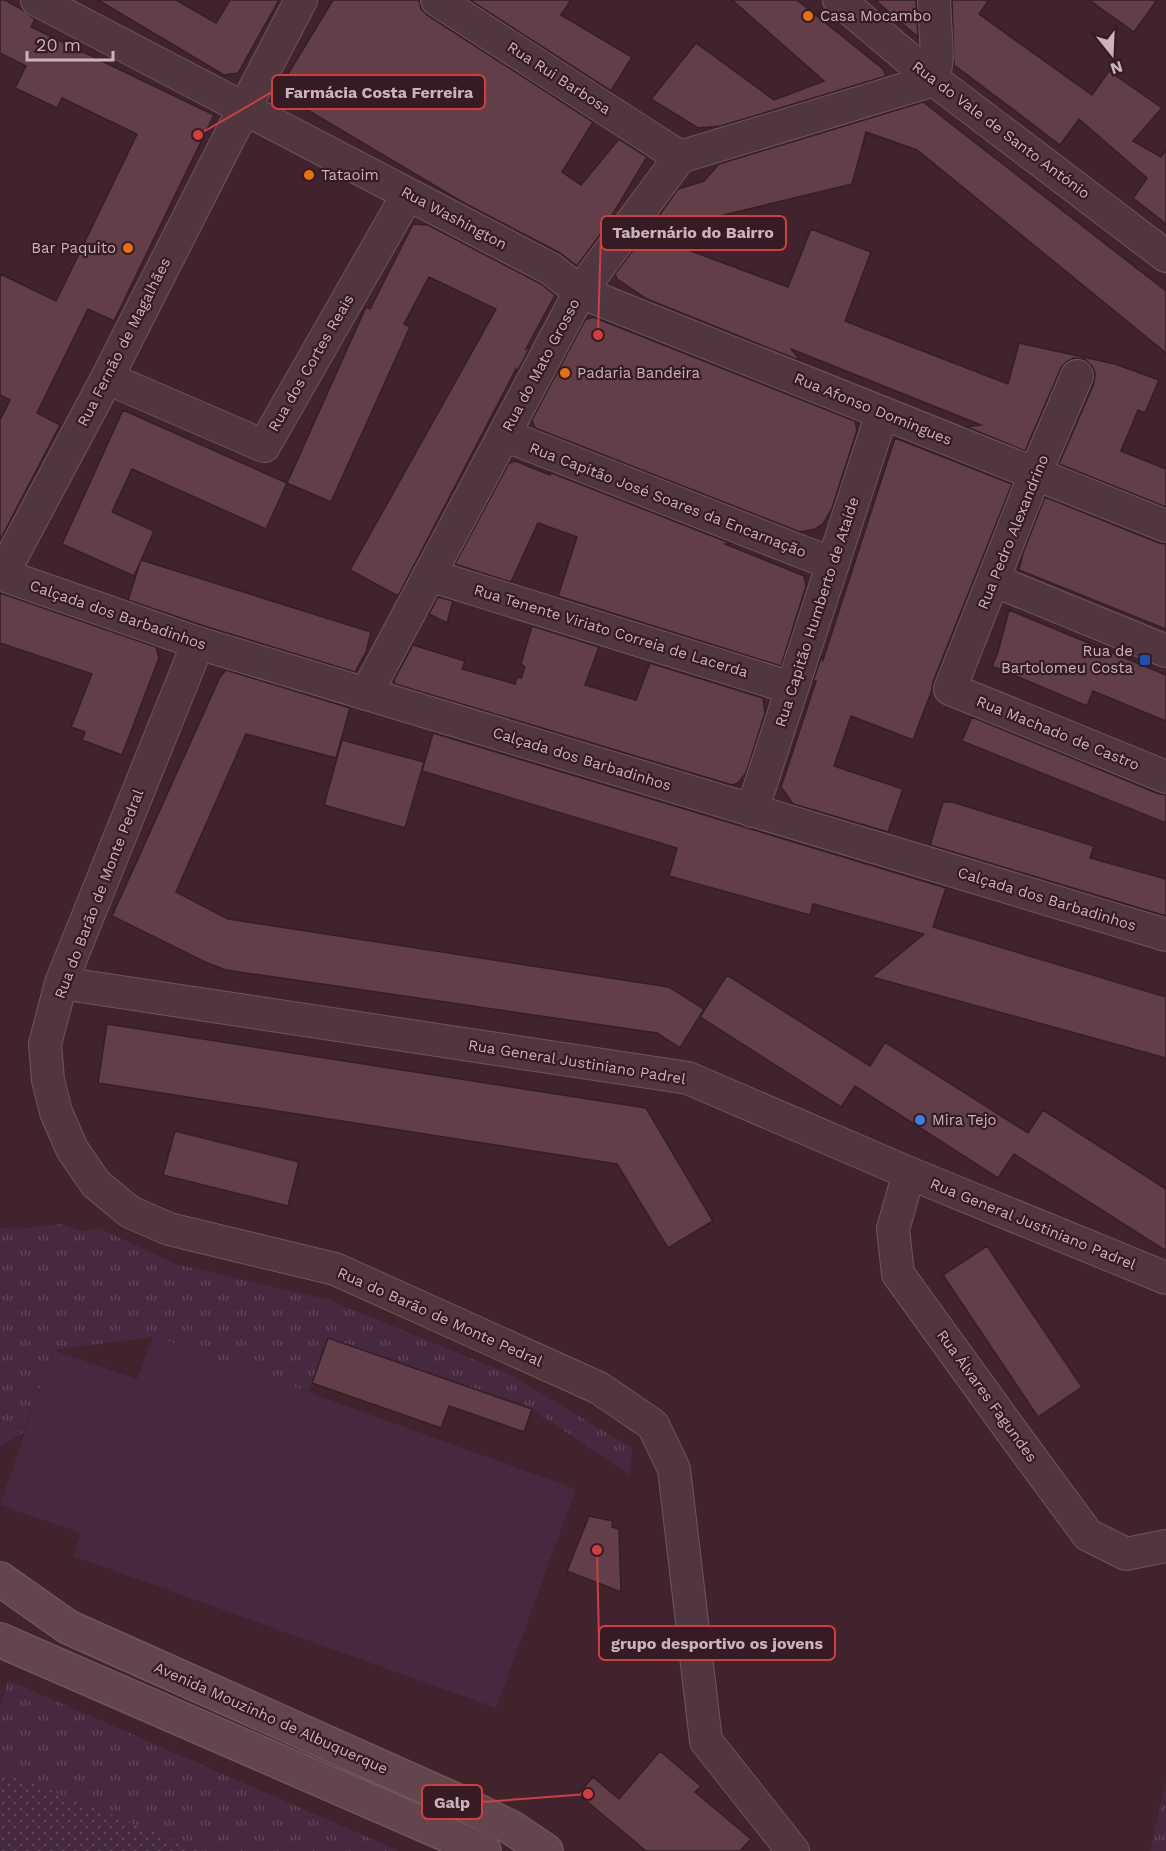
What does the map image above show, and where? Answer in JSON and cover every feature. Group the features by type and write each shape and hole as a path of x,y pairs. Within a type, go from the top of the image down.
{"main road":[{"name":"Avenida Mouzinho de Albuquerque","path":"0,1579 68,1627 464,1804 512,1828 546,1851"},
{"path":"0,1640 484,1851"}],"street":[{"name":"Rua Washington","path":"37,0 75,9 244,109 551,269 580,292"},
{"name":"Rua Fernão de Magalhães","path":"1,574 107,378 301,0"},
{"name":"Rua Rui Barbosa","path":"438,0 680,157"},
{"name":"Rua do Vale de Santo António","path":"838,0 933,80 1166,256"},
{"path":"680,157 933,80 937,57 934,0"},
{"name":"Rua do Mato Grosso","path":"366,694 580,292 680,157"},
{"name":"Rua dos Cortes Reais","path":"107,378 264,446 408,194"},
{"name":"Rua Afonso Domingues","path":"580,292 1166,526"},
{"name":"Rua Pedro Alexandrino","path":"950,688 1035,474 1077,376"},
{"name":"Rua Capitão Humberto de Ataíde","path":"752,810 882,413"},
{"name":"Rua Capitão José Soares da Encarnação","path":"504,435 833,564"},
{"name":"Calçada dos Barbadinhos","path":"1,574 198,644 1166,935"},
{"name":"Rua Tenente Viriato Correia de Lacerda","path":"429,575 792,688"},
{"path":"993,580 1166,651"},
{"name":"Rua do Barão de Monte Pedral","path":"198,644 61,983 45,1044 48,1080 56,1112 72,1149 96,1184 130,1212 169,1229 335,1269 599,1388 653,1425 674,1469 706,1741 792,1851"},
{"name":"Rua Machado de Castro","path":"950,688 1166,777"},
{"name":"Rua General Justiniano Padrel","path":"61,983 688,1078 909,1173 1166,1278"},
{"name":"Rua Álvares Fagundes","path":"909,1173 892,1229 898,1274 1088,1535 1126,1554 1166,1546"}],"green space":[{"path":"60,1224 80,1231 99,1228 176,1264 329,1300 507,1373 632,1448 630,1475 532,1409 328,1339 308,1392 153,1337 53,1350 24,1432 0,1447 0,1228 17,1229"},
{"path":"153,1336 576,1489 496,1708 73,1556 81,1533 0,1505 53,1350 137,1379"},
{"path":"8,1680 399,1851 0,1851 0,1708"},
{"path":"0,1770 200,1851 0,1851"},
{"path":"1166,1781 1166,1851 1150,1851"}],"building":[{"path":"0,0 5,0 35,19 31,27 214,115 114,321 88,309 37,413 60,425 0,540 0,420 10,400 0,395 0,274 56,301 137,134 62,98 57,108 15,88 26,66 0,53"},
{"path":"98,0 176,0 216,23 230,0 279,0 238,73 224,75"},
{"path":"333,0 419,0 421,9 427,15 593,122 562,172 581,185 619,139 647,157 602,232 577,266 560,253 464,203 277,92"},
{"path":"470,0 571,0 561,15 632,57 611,91"},
{"path":"732,0 797,0 883,69 886,76 721,126 698,128 651,99 696,43 774,100 824,81"},
{"path":"875,0 916,0 918,37"},
{"path":"952,0 989,0 979,14 1092,95 1109,71 1162,108 1133,141 1161,157 1166,150 1166,224 1133,198 1147,178 1079,119 1060,145 954,65"},
{"path":"1089,0 1157,0 1134,32"},
{"path":"923,102 1166,291 1166,353 917,150 866,132 852,184 646,234 678,189 704,181 719,164"},
{"path":"413,224 428,225 541,284 555,295 526,349 530,347 517,372 516,369 398,596 350,570 496,309 429,277 404,324 410,327 331,502 287,483 366,307 370,309"},
{"path":"811,229 871,252 845,321 1008,384 1019,343 1115,364 1159,380 1145,413 1138,410 1121,451 1166,469 1166,507 1059,464 1094,383 1095,373 1092,366 1084,359 1074,358 1061,368 1025,451 967,427 981,425 791,349 801,361 647,299 617,279 615,274 645,234 788,287"},
{"path":"593,317 855,421 857,430 832,508 823,524 815,529 800,532 535,428 532,420 585,320"},
{"path":"123,410 287,483 266,529 132,469 112,512 154,531 134,576 62,544"},
{"path":"895,438 1012,484 933,682 913,740 851,716 834,766 903,789 888,832 793,804 781,787 816,681 813,681 822,656 823,660"},
{"path":"515,461 550,475 549,472 730,543 725,544 804,576 806,586 781,666 558,596 577,537 538,523 511,582 455,564 509,463"},
{"path":"1045,497 1166,544 1166,629 1019,570 1023,553"},
{"path":"141,560 371,632 366,652 355,672 204,626 128,600"},
{"path":"0,593 156,647 159,658 122,755 82,740 85,732 71,727 92,674 0,643"},
{"path":"438,597 453,601 447,623 429,614"},
{"path":"1009,610 1166,675 1166,721 1093,691 1087,706 992,666"},
{"path":"532,626 599,647 585,685 636,700 650,663 763,698 765,713 746,773 738,783 732,785 395,684 394,680 413,645 465,661 462,669 515,684 517,677 521,678 525,667 521,664"},
{"path":"226,670 350,708 336,758 246,734 176,892 228,919 669,987 704,1009 680,1048 657,1033 226,970 112,916 220,677"},
{"path":"972,717 1166,795 1166,823 962,741"},
{"path":"433,733 946,888 933,927 1166,997 1166,1058 872,977 924,934 813,904 810,915 669,876 677,848 422,771"},
{"path":"342,740 424,762 405,828 324,805"},
{"path":"943,802 952,802 1094,846 1090,858 1166,879 1166,916 930,845"},
{"path":"727,975 870,1066 885,1042 1028,1133 1043,1110 1166,1189 1166,1251 1014,1154 998,1178 855,1086 841,1107 700,1017"},
{"path":"107,1024 646,1108 713,1221 668,1248 617,1164 98,1083"},
{"path":"175,1131 299,1162 288,1206 163,1175"},
{"path":"987,1246 1082,1387 1038,1417 943,1275"},
{"path":"328,1338 532,1409 524,1432 449,1406 441,1428 312,1383"},
{"path":"589,1516 613,1521 612,1527 619,1529 621,1592 567,1571"},
{"path":"660,1751 701,1786 695,1792 751,1839 740,1851 646,1851 578,1794 593,1777 619,1799"}],"place":[{"name":"Casa Mocambo","path":"808,16"},
{"name":"Farmácia Costa Ferreira","path":"198,135"},
{"name":"Tataoim","path":"309,175"},
{"name":"Bar Paquito","path":"128,248"},
{"name":"Tabernário do Bairro","path":"598,335"},
{"name":"Padaria Bandeira","path":"565,373"},
{"name":"Rua de Bartolomeu Costa","path":"1145,660"},
{"name":"Mira Tejo","path":"920,1120"},
{"name":"grupo desportivo os jovens","path":"597,1550"},
{"name":"Galp","path":"588,1794"}]}
